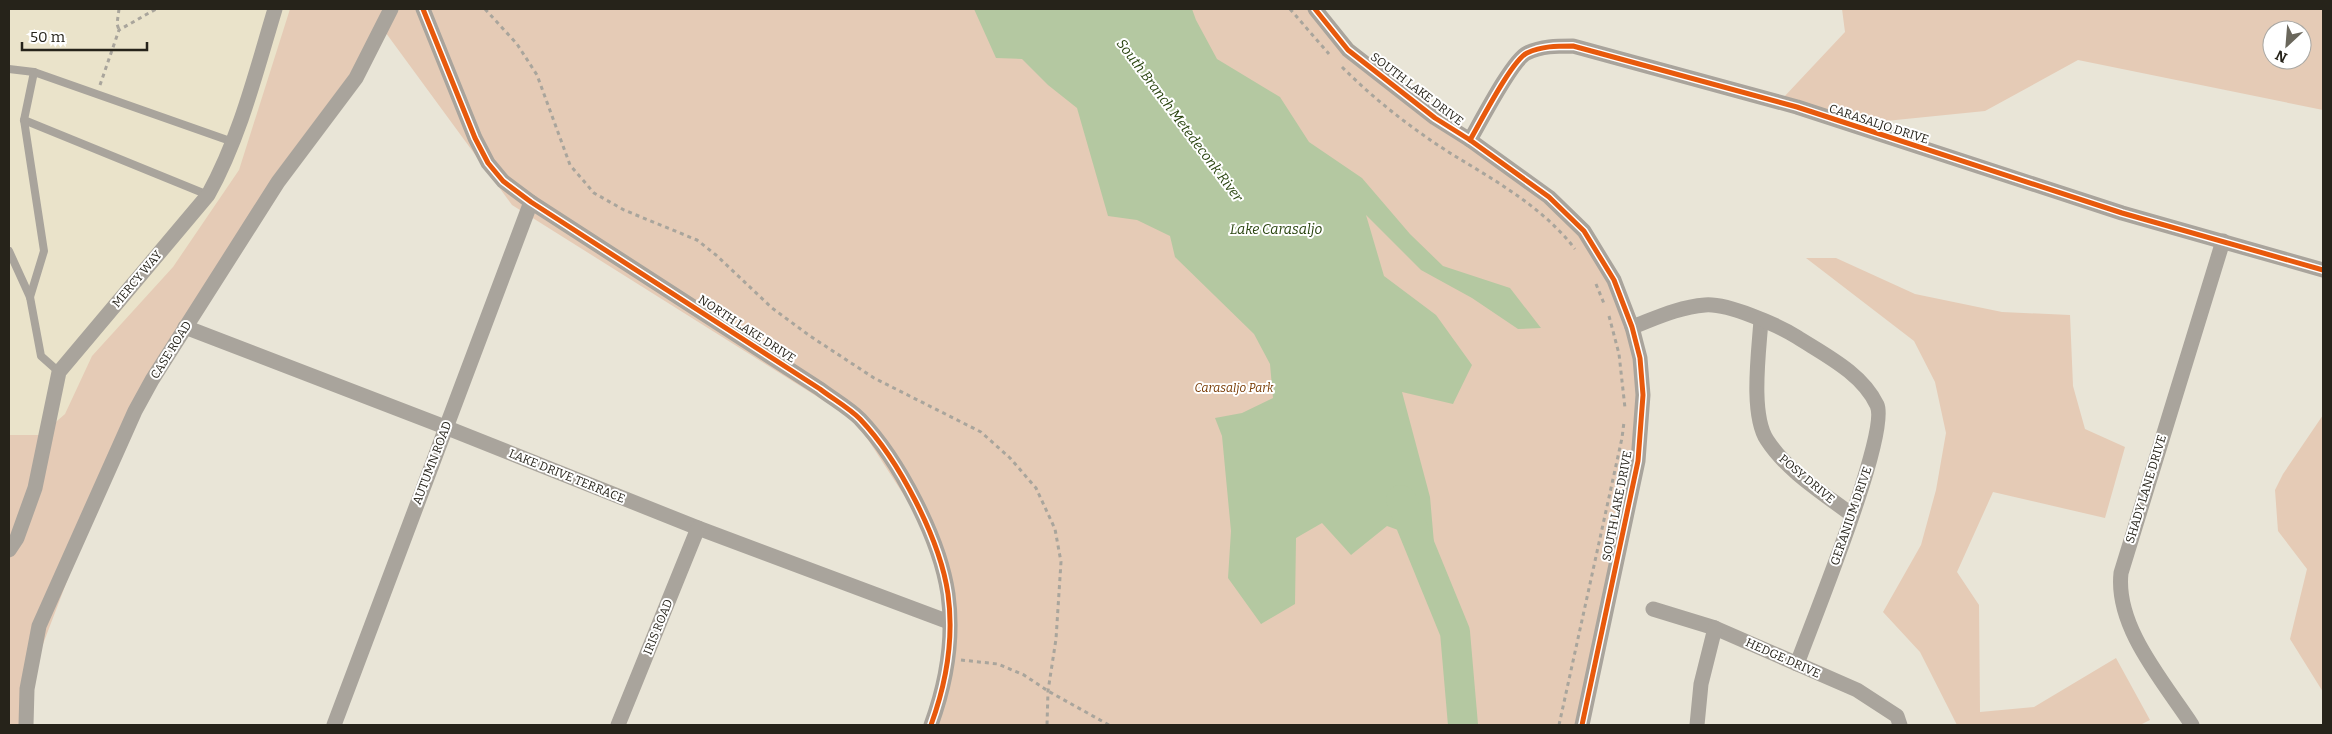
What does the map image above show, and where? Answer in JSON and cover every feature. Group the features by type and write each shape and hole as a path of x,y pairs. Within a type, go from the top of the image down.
{"street":[{"name":"MERCY WAY","path":"9,550 17,538 35,488 59,372 208,195 223,167 233,142 275,9"},
{"name":"CASE ROAD","path":"26,725 28,689 39,626 135,412 185,326 278,182 356,78 391,9"},
{"name":"NORTH LAKE DRIVE","path":"423,9 475,138 488,163 503,181 531,202 773,357 859,418 880,445 917,502 936,550 948,594 948,658 942,698 931,725"},
{"name":"SOUTH LAKE DRIVE","path":"1315,9 1348,50 1435,118 1470,140 1549,197 1584,231 1614,280 1632,327 1640,358 1643,394 1638,461 1582,725"},
{"name":"CARASALJO DRIVE","path":"1470,140 1496,93 1525,54 1544,47 1573,46 1797,107 2122,213 2323,270"},
{"name":"AUTUMN ROAD","path":"334,725 531,202"},
{"name":"SHADY LANE DRIVE","path":"2192,725 2134,637 2121,602 2119,587 2121,573 2223,241"},
{"name":"GERANIUM DRIVE","path":"1632,327 1679,309 1707,304 1740,311 1788,332 1849,371 1869,391 1878,406 1880,419 1864,485 1797,664"},
{"name":"POSY DRIVE","path":"1761,320 1757,400 1766,439 1784,462 1852,516"},
{"name":"LAKE DRIVE TERRACE","path":"185,326 446,427 698,528 949,622"},
{"name":"IRIS ROAD","path":"618,725 698,528"},
{"name":"HEDGE DRIVE","path":"1653,608 1715,628 1857,690 1898,716 1900,725"},
{"path":"1697,725 1701,684 1715,628"}],"lane":[{"path":"9,69 34,72 233,142"},
{"path":"30,297 44,251 24,120 34,72"},
{"path":"24,120 208,195"},
{"path":"9,251 30,297 41,356 59,372"}],"path":[{"path":"119,30 156,9"},
{"path":"485,9 517,44 537,75 570,164 594,193 624,210 697,240 716,254 772,308 810,336 874,378 980,432 1010,458 1036,488 1055,529 1061,562 1056,640 1048,691 1047,725"},
{"path":"1290,9 1330,55"},
{"path":"96,95 119,30 117,24 118,10"},
{"path":"1337,62 1365,90 1419,132 1503,185 1546,220 1569,241 1580,255"},
{"path":"1559,725 1622,438 1625,407 1619,354 1609,316 1593,278"},
{"path":"948,658 998,664 1024,675 1048,691 1109,725"}],"shaded area":[{"path":"9,9 391,9 9,573"}],"green space":[{"name":"Carasaljo Park","path":"290,9 1315,9 1348,50 1549,197 1614,280 1643,395 1582,725 928,725 949,622 931,537 856,421 512,205 383,29 132,410 32,673 24,725 9,725 9,435 41,435 65,414 92,356 173,267 239,170"},
{"path":"1842,9 2323,9 2323,110 2078,60 1985,111 1866,123 1783,98 1845,32"},
{"path":"1806,258 1836,258 1915,294 2002,312 2070,315 2073,386 2085,429 2125,447 2105,518 1993,492 1957,572 1979,605 1980,712 2034,707 2116,658 2150,720 2140,725 1957,725 1920,652 1883,612 1921,545 1936,490 1946,433 1935,382 1914,341"},
{"path":"2323,415 2323,692 2290,639 2307,569 2278,531 2275,490 2283,474"}],"water":[{"name":"Lake Carasaljo","path":"974,9 1192,9 1217,59 1280,97 1309,142 1362,178 1410,234 1443,266 1510,288 1541,328 1518,329 1472,298 1421,270 1366,215 1384,276 1436,315 1472,365 1453,404 1402,392 1430,497 1434,543 1387,526 1351,555 1322,523 1296,538 1295,604 1261,624 1228,578 1231,531 1222,436 1215,418 1242,413 1273,398 1270,364 1254,334 1175,257 1170,236 1137,220 1108,216 1077,108 1048,85 1022,59 996,58"}],"waterway":[{"name":"South Branch Metedeconk River","path":"1401,500 1455,632 1463,725"}],"cycle path":[{"path":"423,9 475,138 488,163 503,181 531,202 820,389 846,407 875,436 916,501 944,572 950,611 949,644 945,677 931,725"},
{"path":"1315,9 1348,50 1435,118 1470,140 1549,197 1584,231 1614,280 1632,327 1640,358 1643,395 1638,461 1582,725"},
{"path":"1470,140 1505,79 1521,58 1527,53 1538,49 1555,46 1573,46 1797,107 2122,213 2323,270"}]}
